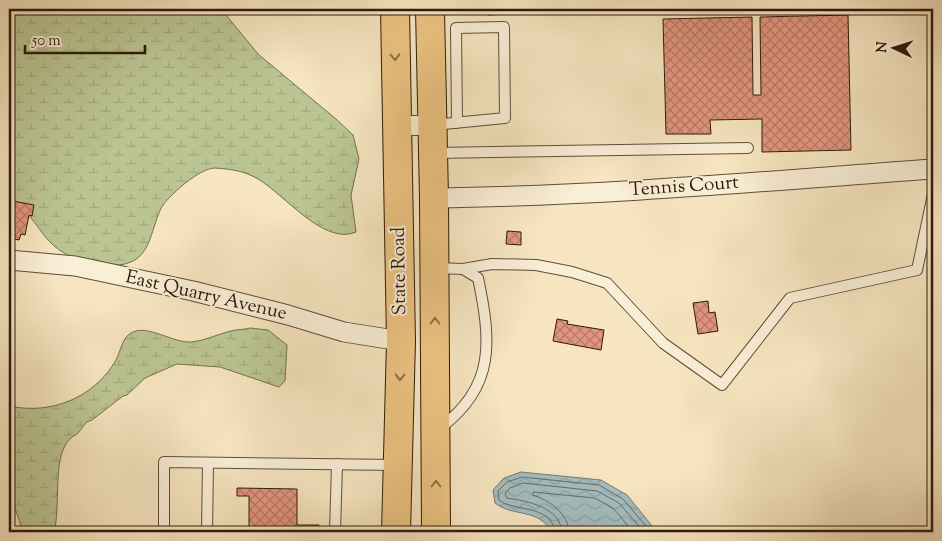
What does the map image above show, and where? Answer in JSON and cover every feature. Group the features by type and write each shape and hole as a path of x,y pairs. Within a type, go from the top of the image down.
{"main road":[{"name":"State Road","path":"395,9 401,341 396,532"},
{"name":"State Road","path":"430,9 444,124 433,153 436,532"}],"street":[{"path":"396,126 444,124"},
{"name":"Tennis Court","path":"434,198 685,187 933,169"},
{"name":"East Quarry Avenue","path":"9,260 95,270 194,291 344,332 401,341"}],"lane":[{"path":"504,27 505,118 444,124 456,28 504,27"},
{"path":"433,153 748,148"},
{"path":"435,268 463,269 492,264 536,265 572,272 607,283 663,343 722,385 790,298 917,270 933,194"},
{"path":"436,430 457,415 477,390 487,362 483,301 478,278 463,269"},
{"path":"164,532 164,462 398,465"},
{"path":"207,532 208,463"},
{"path":"334,532 337,464"}],"green space":[{"path":"9,9 221,9 258,54 353,135 359,159 351,195 356,232 344,234 331,232 305,216 258,179 237,171 215,168 194,177 167,200 160,211 144,251 133,261 120,265 96,263 78,259 64,253 45,237 21,207 9,197"},
{"path":"250,328 268,330 287,345 285,381 279,387 220,367 177,364 145,378 127,395 85,424 64,448 60,458 54,532 23,532 9,490 9,406 40,408 70,401 84,394 107,373 116,360 126,337 139,330 154,332 184,342 191,342 234,330"}],"water":[{"path":"521,472 601,480 627,495 657,532 551,532 540,519 509,510 495,503 493,490 504,478"}],"building":[{"path":"488,9 507,9 507,14 488,15"},
{"path":"848,15 851,150 762,152 762,119 710,120 711,134 666,134 663,19 752,17 753,95 761,95 760,17"},
{"path":"9,190 14,191 13,201 34,205 32,216 29,215 25,235 21,234 19,240 9,238"},
{"path":"507,231 521,232 521,245 506,244"},
{"path":"708,301 709,313 715,312 718,331 698,334 693,303"},
{"path":"557,319 568,321 567,324 604,330 601,350 553,341"},
{"path":"237,488 297,489 297,525 319,525 319,532 249,532 249,496 237,496"}]}
